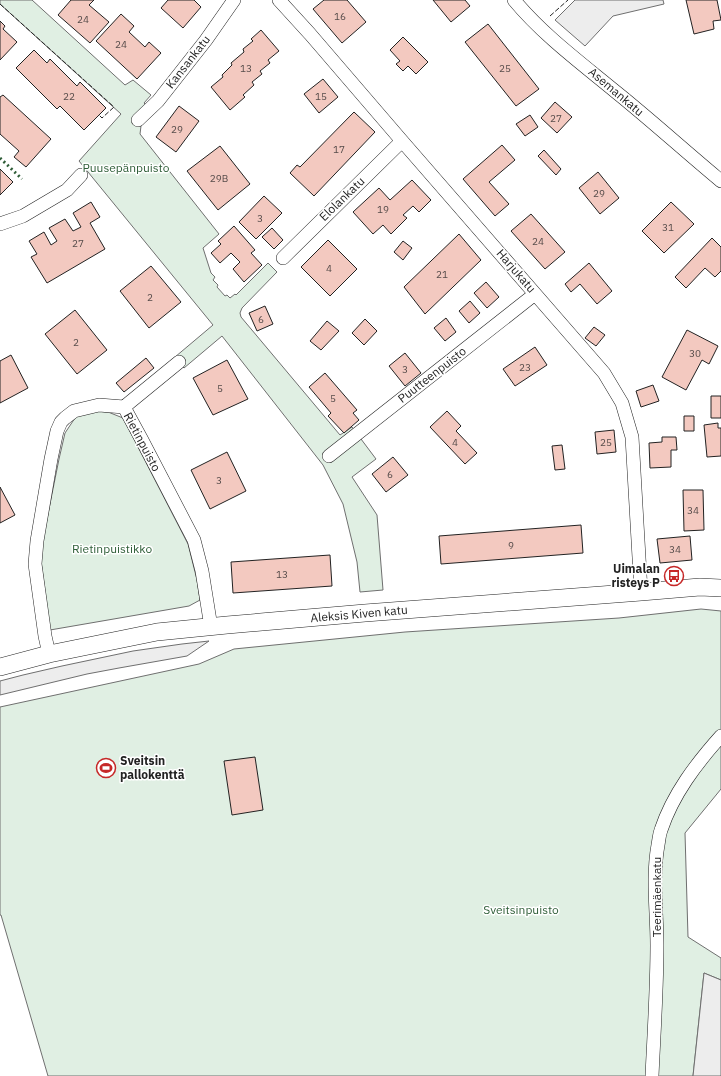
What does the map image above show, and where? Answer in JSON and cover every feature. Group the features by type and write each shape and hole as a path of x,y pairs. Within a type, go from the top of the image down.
{"street":[{"name":"Kansankatu","path":"138,120 163,95 206,40 234,0"},
{"name":"Harjukatu","path":"279,0 604,373 622,403 632,437 641,592"},
{"name":"Asemankatu","path":"514,0 527,16 547,35 628,101 721,181"},
{"name":"Elolankatu","path":"283,258 402,141"},
{"path":"0,224 23,216 67,190 81,175"},
{"name":"Puutteenpuisto","path":"329,456 536,294"},
{"path":"124,407 179,362"},
{"name":"Rietinpuisto","path":"49,654 35,564 37,541 51,459 57,431 61,422 74,411 99,405 124,407 194,540 202,571 211,627"},
{"name":"Aleksis Kiven katu","path":"0,667 49,654 157,632 358,614 700,587 721,588"},
{"name":"Teerimäenkatu","path":"652,1076 656,1003 657,944 655,882 656,855 660,832 674,799 687,778 704,755 721,736"}],"green space":[{"name":"Puusepänpuisto","path":"0,0 32,0 125,85 133,80 151,95 144,103 153,112 141,126 140,134 219,234 203,248 211,273 215,277 213,280 225,296 227,295 230,298 235,294 236,295 268,263 277,272 242,308 240,313 241,317 340,435 352,427 376,459 352,477 377,515 383,590 360,592 357,562 343,504 323,465 222,336 184,368 175,357 213,325 79,161 121,114 0,4"},
{"name":"Rietinpuistikko","path":"95,411 108,412 123,418 188,544 197,580 200,600 189,606 50,630 41,562 42,544 59,459 65,433 73,421 77,416"},
{"name":"Sveitsinpuisto","path":"701,609 721,611 721,789 685,833 688,937 721,958 721,980 704,973 693,1076 48,1076 0,915 0,707 199,664 234,649 405,632 619,618"}],"shaded area":[{"path":"575,0 663,0 664,4 613,16 585,46 555,20"},
{"path":"209,641 187,656 87,674 0,695 0,681 23,675 133,651"},
{"path":"704,973 721,980 721,1076 693,1076"}],"building":[{"path":"71,0 94,0 89,5 109,22 90,43 58,15"},
{"path":"168,0 194,0 201,7 183,28 161,8"},
{"path":"324,0 347,0 366,22 342,43 313,9"},
{"path":"433,0 465,0 470,6 451,22"},
{"path":"686,0 717,0 721,20 713,21 714,29 694,34"},
{"path":"121,14 134,26 129,32 145,47 149,42 161,53 137,79 96,41"},
{"path":"0,21 5,26 3,29 17,42 0,60"},
{"path":"488,24 539,89 516,106 465,42"},
{"path":"261,30 279,51 268,60 270,63 260,71 262,74 252,82 254,85 243,95 245,97 230,110 211,87 223,77 222,75 232,65 231,63 244,52 243,49 253,41 251,39"},
{"path":"403,37 428,62 416,74 408,66 403,71 396,64 400,61 390,50"},
{"path":"34,50 47,63 50,59 77,86 80,82 106,108 84,130 60,106 57,109 16,68"},
{"path":"323,79 338,97 319,113 304,94"},
{"path":"3,95 51,139 26,167 14,157 19,151 0,134 0,97"},
{"path":"555,102 572,117 557,133 541,118"},
{"path":"179,106 199,121 176,152 156,137"},
{"path":"354,112 375,132 314,196 290,173 297,165 300,167"},
{"path":"530,115 538,127 525,136 516,124"},
{"path":"502,145 515,160 489,182 509,204 495,216 463,179"},
{"path":"220,146 250,184 218,210 187,171"},
{"path":"544,150 561,169 556,175 538,156"},
{"path":"0,169 13,182 0,195"},
{"path":"598,172 619,198 600,214 579,188"},
{"path":"412,180 431,200 419,212 413,206 403,215 407,218 391,234 383,225 373,234 353,212 379,188 390,200"},
{"path":"264,196 282,213 256,239 239,222"},
{"path":"91,202 100,217 90,223 105,249 47,283 31,257 37,254 29,241 44,232 51,245 57,241 49,228 65,219 73,231 81,227 73,213"},
{"path":"671,202 694,224 664,253 642,231"},
{"path":"531,214 565,252 545,269 511,231"},
{"path":"234,226 255,250 251,253 262,265 244,282 233,269 240,262 231,253 220,263 211,253 221,244 218,241"},
{"path":"272,228 283,240 274,249 262,237"},
{"path":"459,234 481,260 425,314 404,287"},
{"path":"712,238 721,247 721,271 715,277 705,268 686,288 675,277"},
{"path":"328,240 357,269 330,296 301,267"},
{"path":"403,241 412,248 403,260 394,252"},
{"path":"589,263 612,291 597,304 580,284 571,292 565,284"},
{"path":"151,266 181,302 149,328 120,291"},
{"path":"486,282 499,297 487,308 474,293"},
{"path":"470,301 480,313 469,323 459,311"},
{"path":"265,306 273,324 257,331 249,313"},
{"path":"75,310 107,350 77,374 45,334"},
{"path":"446,318 456,332 445,341 434,328"},
{"path":"365,319 377,331 364,345 352,333"},
{"path":"327,321 339,331 321,350 310,341"},
{"path":"594,327 605,335 596,346 585,338"},
{"path":"687,330 718,346 709,364 702,360 686,390 662,377"},
{"path":"535,347 547,365 515,386 503,369"},
{"path":"405,353 421,373 405,386 389,366"},
{"path":"11,355 28,388 0,403 0,361"},
{"path":"146,358 154,368 124,392 116,383"},
{"path":"227,360 248,399 213,415 193,378"},
{"path":"325,373 357,410 353,413 359,420 344,433 328,416 331,413 309,387"},
{"path":"653,385 659,401 641,407 636,391"},
{"path":"711,396 721,396 721,418 711,418"},
{"path":"447,411 461,426 456,431 477,453 465,464 430,427"},
{"path":"684,416 694,416 694,431 684,431"},
{"path":"718,423 718,428 721,428 721,456 707,457 704,425"},
{"path":"614,430 616,452 597,454 595,432"},
{"path":"662,437 676,437 677,450 671,450 671,467 650,468 649,443 662,442"},
{"path":"562,445 565,469 555,470 552,446"},
{"path":"227,452 246,491 210,509 191,470"},
{"path":"393,457 408,475 386,492 372,474"},
{"path":"0,487 15,515 0,523"},
{"path":"683,490 703,490 704,530 684,531"},
{"path":"581,525 583,553 441,564 439,536"},
{"path":"690,536 692,560 660,563 657,539"},
{"path":"330,555 332,586 233,593 231,562"},
{"path":"255,757 263,810 232,815 224,761"}],"hedge":[{"path":"0,158 22,179"}],"fence":[{"path":"550,16 568,0"},
{"path":"0,4 114,107 102,118 99,115"}],"place":[{"name":"Uimalan risteys P","path":"674,576"},
{"name":"Sveitsin pallokenttä","path":"106,768"}]}
